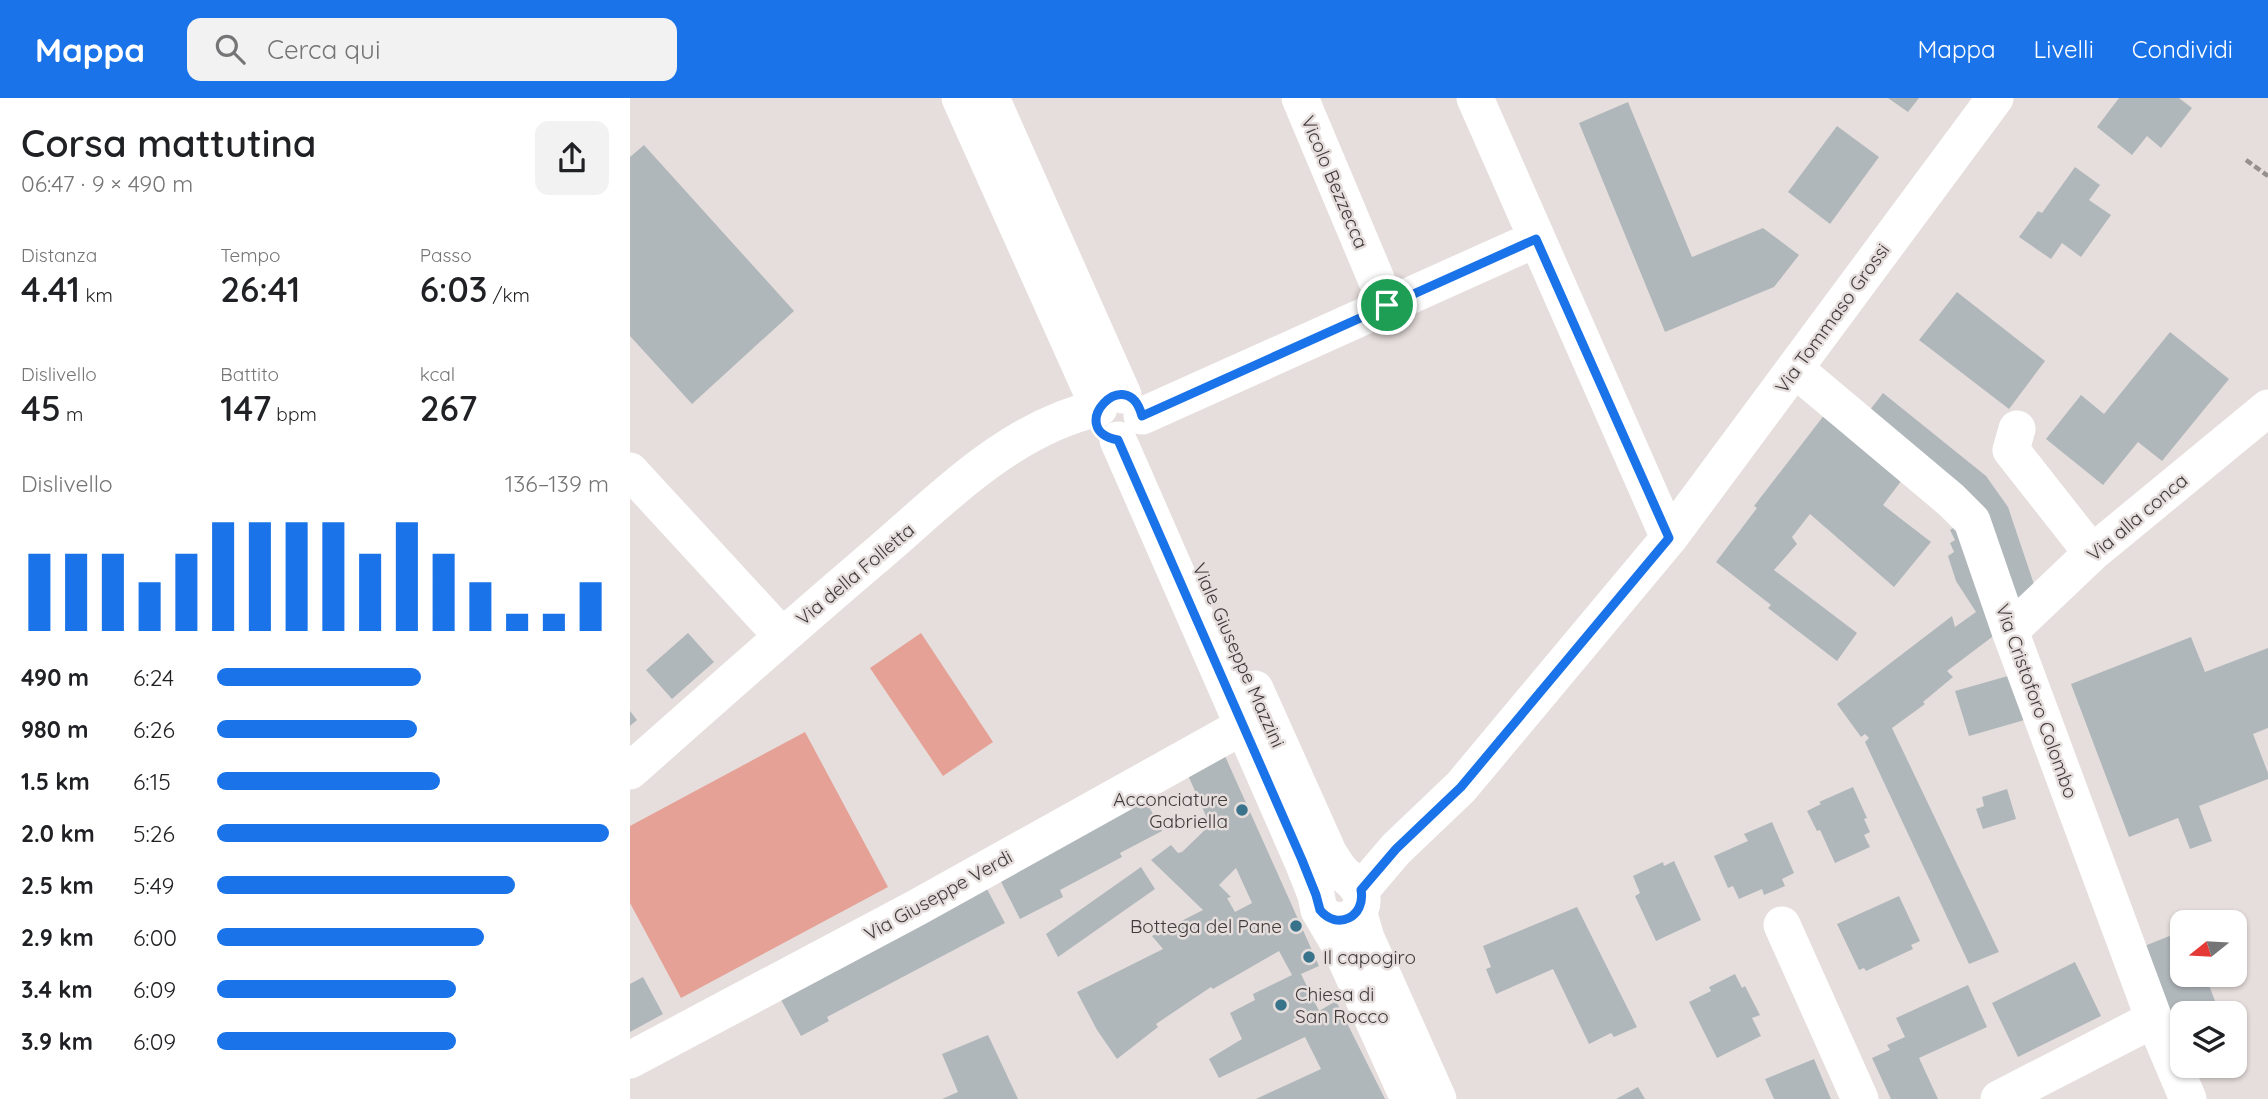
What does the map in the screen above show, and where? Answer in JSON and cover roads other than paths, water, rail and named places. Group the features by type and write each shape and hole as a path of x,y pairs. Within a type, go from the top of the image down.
{"street":[{"name":"Viale Giuseppe Mazzini","path":"960,98 1124,418 1329,854 1343,895 1353,973 1409,1099"},
{"name":"Viale Giuseppe Mazzini","path":"991,98 1124,418 1243,726 1366,938 1438,1099"},
{"name":"Vicolo Bezzecca","path":"1300,98 1387,305"},
{"path":"1475,98 1669,538"},
{"name":"Via Tommaso Grossi","path":"1343,895 1461,787 1669,538 1995,98"},
{"name":"Via della Folletta","path":"630,771 782,636 1000,450 1073,413 1124,418 1536,239"},
{"name":"Via Cristoforo Colombo","path":"1795,369 1951,499 1972,521 2154,1019 2188,1099"},
{"name":"Via alla conca","path":"2010,631 2092,553 2268,408"},
{"path":"2018,429 2011,450 2092,553"},
{"path":"630,471 782,636"},
{"name":"Via Giuseppe Verdi","path":"630,1060 916,908 1243,726"},
{"path":"1782,925 1860,1099"},
{"path":"1999,1099 2154,1019"}],"place":[{"name":"Acconciature Gabriella","path":"1242,810"},
{"name":"Bottega del Pane","path":"1296,926"},
{"name":"Il capogiro","path":"1309,957"},
{"name":"Chiesa di San Rocco","path":"1281,1005"}]}
